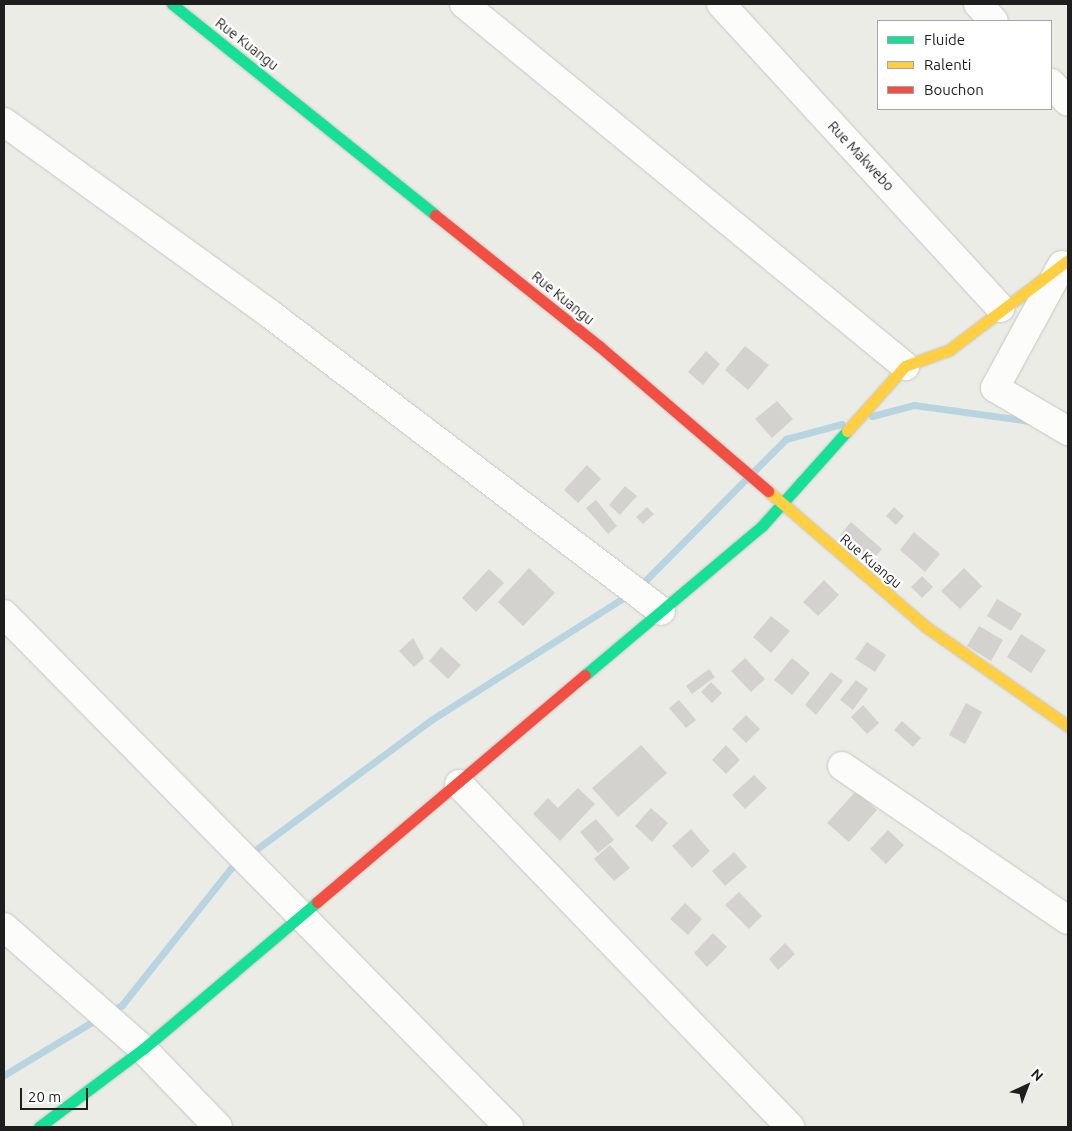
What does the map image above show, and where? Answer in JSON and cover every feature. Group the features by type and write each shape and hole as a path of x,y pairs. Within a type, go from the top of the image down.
{"street":[{"name":"Rue Kuangu","path":"172,4 599,346 926,627 1068,726"},
{"path":"464,4 905,366"},
{"name":"Rue Makwebo","path":"720,4 1001,308"},
{"path":"978,4 993,20"},
{"path":"1052,84 1068,102"},
{"path":"4,122 270,314 661,611"},
{"path":"39,1127 143,1049 300,913 460,784 782,505 905,366 949,350 1001,308 1065,263"},
{"path":"1065,263 995,388 1068,431"},
{"path":"4,614 509,1127"},
{"path":"842,766 1068,920"},
{"path":"460,784 790,1127"},
{"path":"4,927 143,1049 218,1127"}],"building":[{"path":"745,346 769,365 748,390 725,370"},
{"path":"706,351 720,364 703,385 688,372"},
{"path":"777,401 793,419 772,438 755,419"},
{"path":"587,465 601,479 578,503 564,490"},
{"path":"625,486 637,496 620,515 609,505"},
{"path":"596,500 617,526 608,534 586,508"},
{"path":"647,507 654,514 643,524 636,517"},
{"path":"894,507 904,516 896,525 886,516"},
{"path":"851,522 882,549 871,562 840,535"},
{"path":"914,532 940,554 925,572 900,550"},
{"path":"529,568 555,593 523,626 498,602"},
{"path":"964,568 982,586 960,609 941,591"},
{"path":"489,569 504,583 476,612 462,598"},
{"path":"922,576 933,587 922,598 911,587"},
{"path":"824,580 839,595 818,616 803,602"},
{"path":"997,599 1022,614 1011,631 987,616"},
{"path":"771,616 790,631 771,653 753,637"},
{"path":"979,626 1003,640 991,661 967,646"},
{"path":"1021,634 1046,650 1031,673 1007,657"},
{"path":"413,638 424,658 414,667 399,651"},
{"path":"867,642 886,655 875,672 855,659"},
{"path":"441,647 461,665 448,679 429,661"},
{"path":"745,658 765,679 751,692 731,671"},
{"path":"792,658 810,673 792,695 774,680"},
{"path":"709,669 715,677 692,694 686,686"},
{"path":"831,672 843,681 816,715 805,705"},
{"path":"856,680 868,689 853,710 840,700"},
{"path":"711,682 722,693 712,703 701,692"},
{"path":"679,700 696,720 686,728 669,708"},
{"path":"966,703 982,712 965,744 949,735"},
{"path":"863,705 879,723 867,734 851,717"},
{"path":"746,715 760,729 746,743 732,729"},
{"path":"902,721 921,738 913,747 894,730"},
{"path":"641,745 667,773 618,817 592,788"},
{"path":"726,745 740,760 726,774 712,760"},
{"path":"754,775 767,788 745,809 732,795"},
{"path":"578,788 595,804 560,841 533,814 548,798 558,808"},
{"path":"856,791 877,810 849,842 827,823"},
{"path":"651,808 668,823 652,842 635,826"},
{"path":"596,819 614,840 598,853 580,832"},
{"path":"691,829 710,851 692,868 672,846"},
{"path":"888,830 904,845 886,864 870,849"},
{"path":"610,845 630,868 614,881 594,859"},
{"path":"734,852 747,867 725,886 712,871"},
{"path":"739,892 762,916 749,929 725,905"},
{"path":"685,903 702,919 688,935 670,919"},
{"path":"713,933 727,947 707,967 694,953"},
{"path":"785,943 795,954 778,970 769,959"}],"waterway":[{"path":"872,416 914,405 1031,421"},
{"path":"753,472 786,439 842,424"},
{"path":"639,587 746,479"},
{"path":"250,854 431,720 628,595"},
{"path":"109,1012 122,1005 230,869 241,861"},
{"path":"4,1075 100,1017"}],"traffic: fast":[{"path":"172,4 435,215"},
{"path":"585,675 762,526 847,431"},
{"path":"39,1127 143,1049 317,902"}],"traffic: slow":[{"path":"847,431 905,366 949,350 1068,260"},
{"path":"768,491 926,627 1068,726"}],"traffic: jam":[{"path":"435,215 599,346 768,491"},
{"path":"317,902 585,675"}]}
